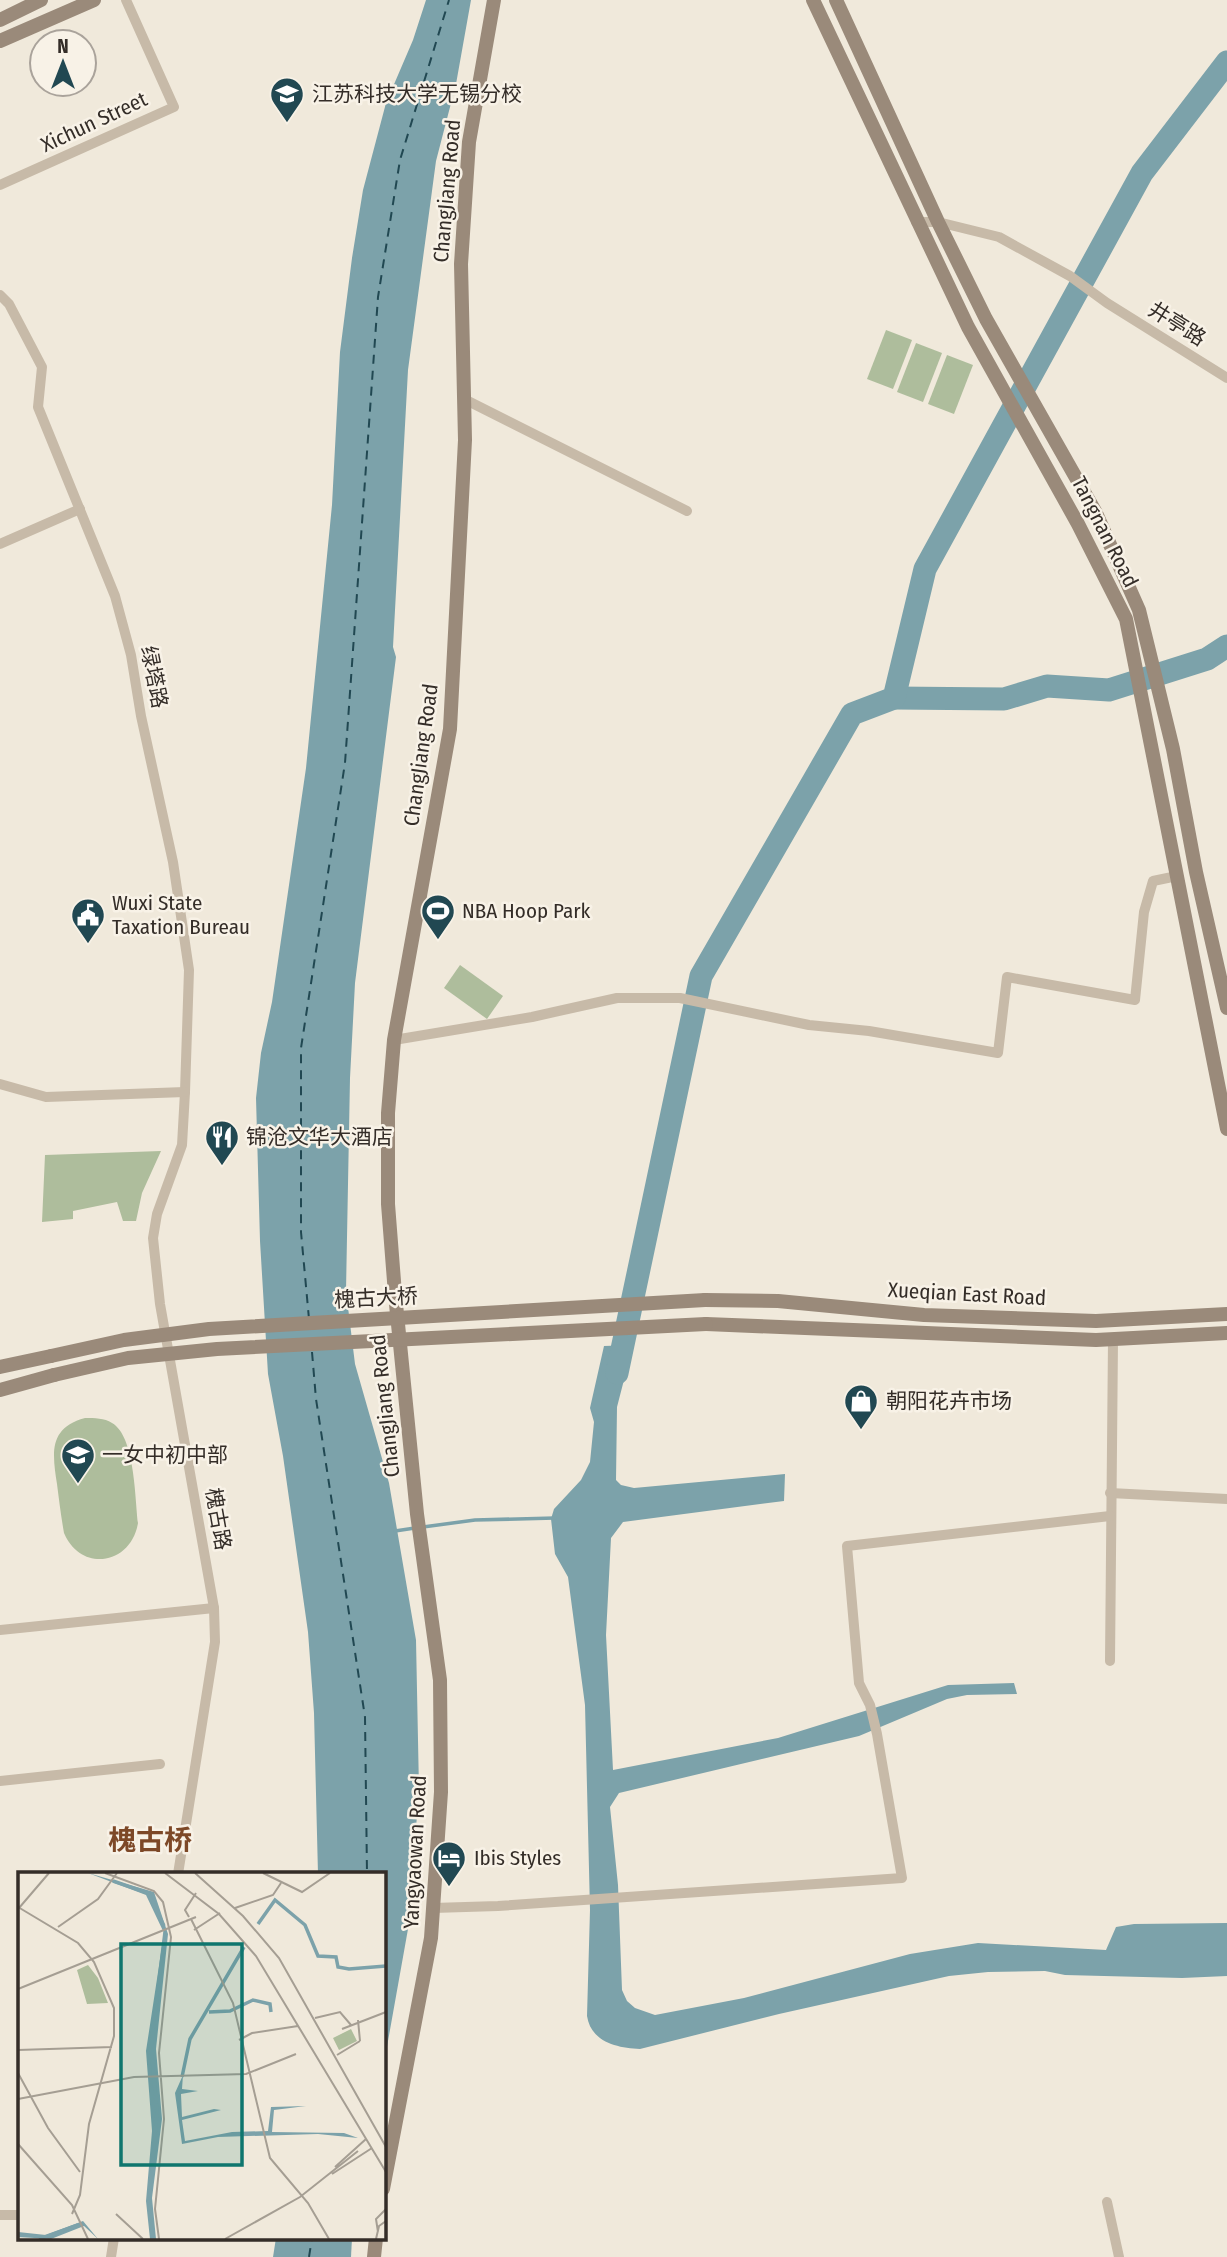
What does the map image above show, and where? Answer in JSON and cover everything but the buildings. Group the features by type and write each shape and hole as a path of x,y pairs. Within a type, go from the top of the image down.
{"main road":[{"path":"0,20 41,0"},
{"path":"0,41 94,0"},
{"name":"ChangJiang Road","path":"417,1514 388,1204 388,1113 394,1040 450,729 465,440 461,264 469,142 494,0"},
{"name":"Tangnan Road","path":"813,0 916,222 990,367 1079,524 1126,619 1137,633 1166,722 1196,872 1223,967 1227,1008"},
{"name":"Tangnan Road","path":"836,0 938,222 1002,346 1096,513 1139,610 1137,633 1148,727 1227,1129"},
{"path":"1197,981 1223,967"},
{"name":"Xueqian East Road","path":"705,1300 778,1301 924,1315 1096,1321 1227,1314"},
{"name":"槐古大桥","path":"0,1367 124,1340 209,1329 705,1300"},
{"name":"Xueqian East Road","path":"706,1324 1113,1340 1227,1333"},
{"name":"槐古大桥","path":"0,1391 128,1359 217,1349 706,1324"},
{"name":"Yangyaowan Road","path":"385,2179 431,1938 441,1792 440,1680 417,1514"}],"street":[{"name":"Xichun Street","path":"0,185 174,107 126,0"},
{"name":"井亭路","path":"916,222 938,222 999,237 1070,276 1107,303 1227,378"},
{"name":"绿塔路","path":"0,295 9,304 42,367 38,407 115,596 131,655 141,716 173,862 189,970 185,1091"},
{"path":"464,399 687,511"},
{"path":"0,544 80,509"},
{"path":"394,1040 532,1017 617,998 680,998 809,1025 869,1031 998,1053 1007,977 1135,1000 1144,912 1153,881 1177,876"},
{"path":"0,1084 46,1097 185,1091"},
{"name":"槐古路","path":"178,1872 215,1642 214,1608 160,1304 153,1238 157,1214 182,1145 185,1091"},
{"path":"1110,1661 1113,1340"},
{"path":"1110,1493 1227,1499"},
{"path":"433,1908 498,1906 902,1878 877,1734 870,1705 859,1683 846,1546 1110,1516"},
{"path":"0,1630 214,1608"},
{"path":"0,1781 160,1764"},
{"path":"1107,2202 1119,2257"},
{"path":"0,2215 18,2215"}],"green space":[{"path":"886,330 912,340 893,389 867,379"},
{"path":"916,343 942,353 923,402 897,392"},
{"path":"947,355 973,365 954,414 928,404"},
{"path":"460,965 503,996 487,1019 444,988"},
{"path":"161,1151 142,1193 136,1221 123,1221 117,1202 73,1211 73,1219 42,1222 45,1155"},
{"path":"85,1418 112,1423 120,1430 130,1454 138,1523 134,1537 126,1548 105,1559 82,1554 72,1546 64,1533 60,1508 54,1462 56,1443 65,1428"}],"water":[{"path":"426,0 471,0 456,84 436,161 408,370 393,647 396,657 355,983 350,1078 346,1291 355,1364 389,1483 416,1640 419,1790 408,1929 385,2058 385,1872 318,1872 314,1713 308,1632 283,1456 268,1374 260,1241 256,1098 306,768 332,505 340,352 352,258 363,190 386,103 413,40"},
{"path":"633,1345 617,1407 616,1480 621,1485 634,1488 785,1474 784,1501 623,1522 611,1538 606,1635 613,1770 778,1738 948,1685 1014,1683 1017,1694 967,1695 947,1699 859,1736 619,1793 610,1807 618,1885 622,1990 627,2001 635,2008 655,2015 744,1998 910,1954 978,1943 1106,1950 1116,1927 1134,1924 1227,1923 1227,1976 1182,1978 1065,1975 1045,1971 988,1972 949,1976 779,2014 640,2049 614,2045 599,2038 589,2025 587,2016 590,1910 585,1705 568,1577 555,1554 551,1519 554,1509 581,1480 590,1462 594,1422 590,1408 604,1346"},
{"path":"276,2240 352,2240 351,2257 273,2257"}],"waterway":[{"path":"617,1373 701,976 852,714 894,698 925,569 1142,173 1227,62"},
{"path":"894,698 1004,699 1047,686 1109,690 1207,659 1227,646"},
{"path":"423,1527 475,1520 555,1518"},
{"path":"395,1531 415,1528"}],"ferry route":[{"path":"309,1319 301,1232 301,1048 345,763 378,297 400,160 449,0"},
{"path":"312,1352 316,1399 365,1717 367,1872"},
{"path":"309,2257 312,2240"}],"place":[{"name":"江苏科技大学无锡分校","path":"287,124"},
{"name":"NBA Hoop Park","path":"438,941"},
{"name":"Wuxi State Taxation Bureau","path":"88,945"},
{"name":"锦沧文华大酒店","path":"222,1167"},
{"name":"朝阳花卉市场","path":"861,1431"},
{"name":"一女中初中部","path":"78,1485"},
{"name":"Ibis Styles","path":"449,1888"}],"district":[{"name":"槐古桥","path":"150,1840"}]}
